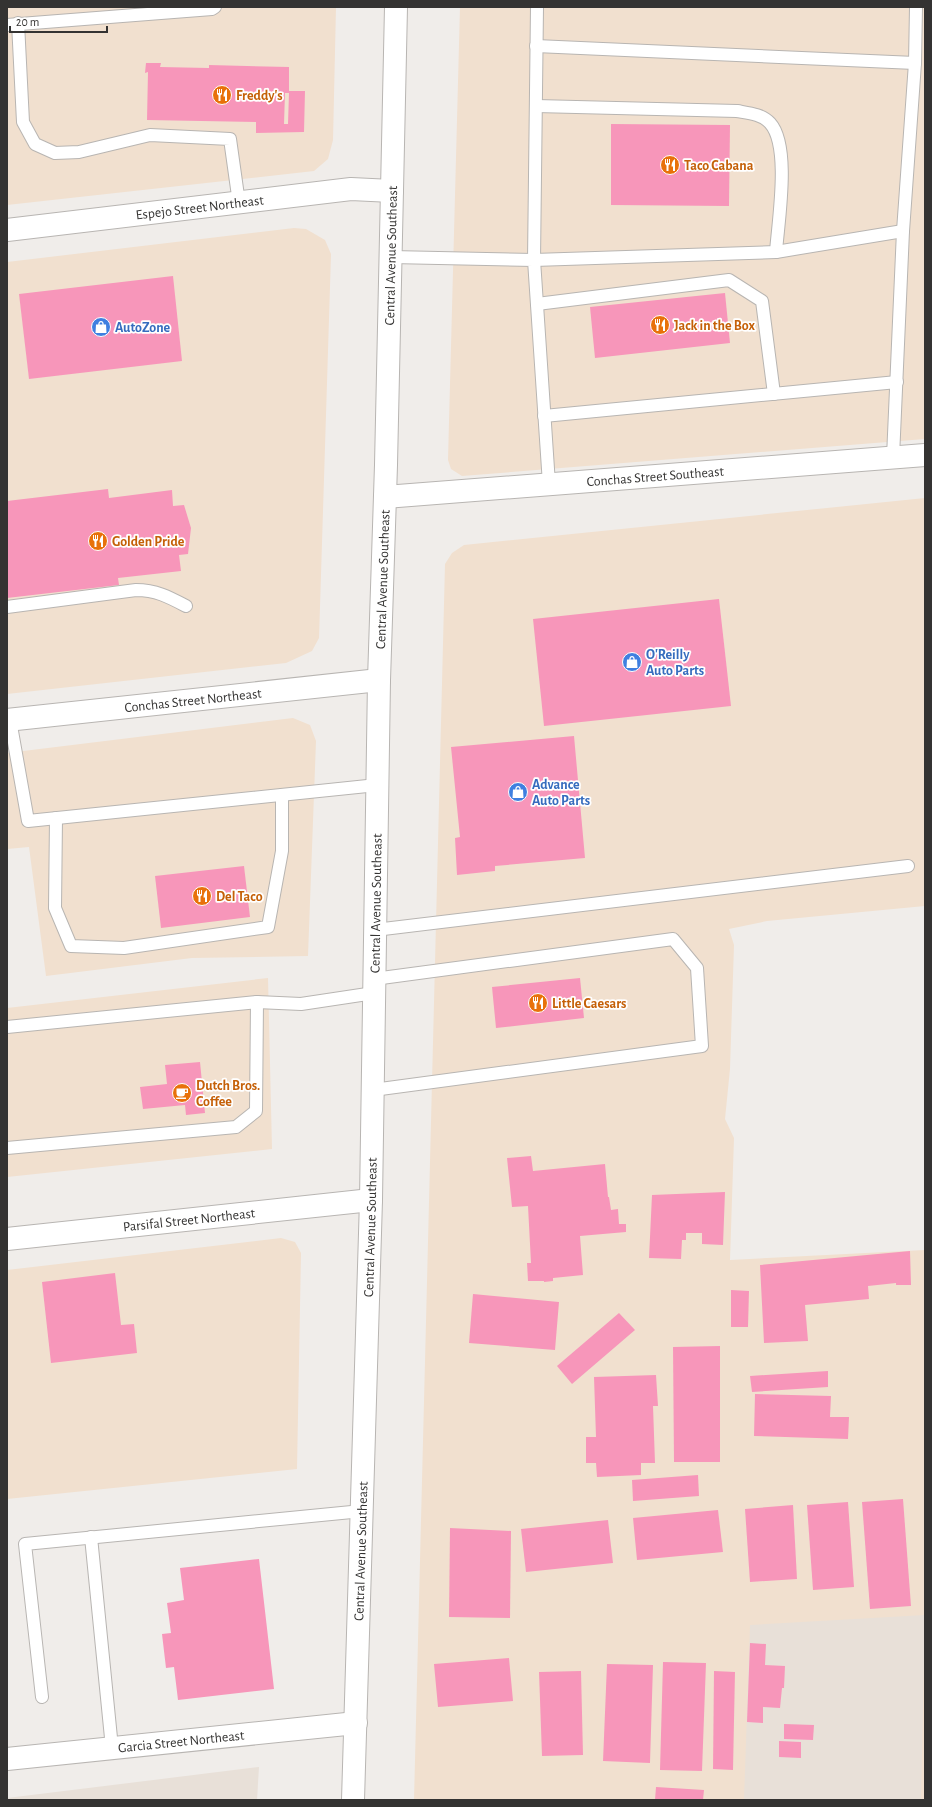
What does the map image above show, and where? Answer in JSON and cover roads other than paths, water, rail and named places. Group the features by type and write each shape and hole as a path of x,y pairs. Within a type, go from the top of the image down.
{"street":[{"name":"Central Avenue Southeast","path":"354,1800 371,1200 378,680 385,497 396,7"},
{"name":"Espejo Street Northeast","path":"7,230 351,189 392,191"},
{"name":"Conchas Street Southeast","path":"385,497 925,455"},
{"name":"Conchas Street Northeast","path":"8,720 378,680"},
{"name":"Parsifal Street Northeast","path":"7,1239 371,1200"},
{"name":"Garcia Street Northeast","path":"7,1759 356,1723"}],"lane":[{"path":"215,7 212,9 13,24 23,122 35,144 55,153 79,152 150,134 230,139 239,203"},
{"path":"537,7 534,260 549,484"},
{"path":"893,457 903,231 915,63 916,7"},
{"path":"536,46 915,63"},
{"path":"536,106 737,111 757,115 770,123 779,138 782,161 776,252"},
{"path":"391,257 534,260 776,252 903,231"},
{"path":"537,304 728,280 762,301 774,394"},
{"path":"544,416 897,382"},
{"path":"7,607 128,591 150,590 166,595 186,606"},
{"path":"8,720 28,821 377,785"},
{"path":"56,818 55,908 71,946 124,948 268,928 282,851 282,795"},
{"path":"375,930 908,866"},
{"path":"7,1027 257,1002 300,1004 374,986 673,940 697,968 702,1046 373,1090"},
{"path":"7,1148 236,1127 256,1111 257,1002"},
{"path":"42,1697 25,1544 362,1511"},
{"path":"91,1537 112,1748"}],"place":[{"name":"Freddy's","path":"222,95"},
{"name":"Taco Cabana","path":"670,165"},
{"name":"Jack in the Box","path":"660,325"},
{"name":"AutoZone","path":"101,327"},
{"name":"Golden Pride","path":"98,541"},
{"name":"O'Reilly Auto Parts","path":"632,662"},
{"name":"Advance Auto Parts","path":"518,792"},
{"name":"Del Taco","path":"202,896"},
{"name":"Little Caesars","path":"538,1003"},
{"name":"Dutch Bros. Coffee","path":"182,1093"}]}
